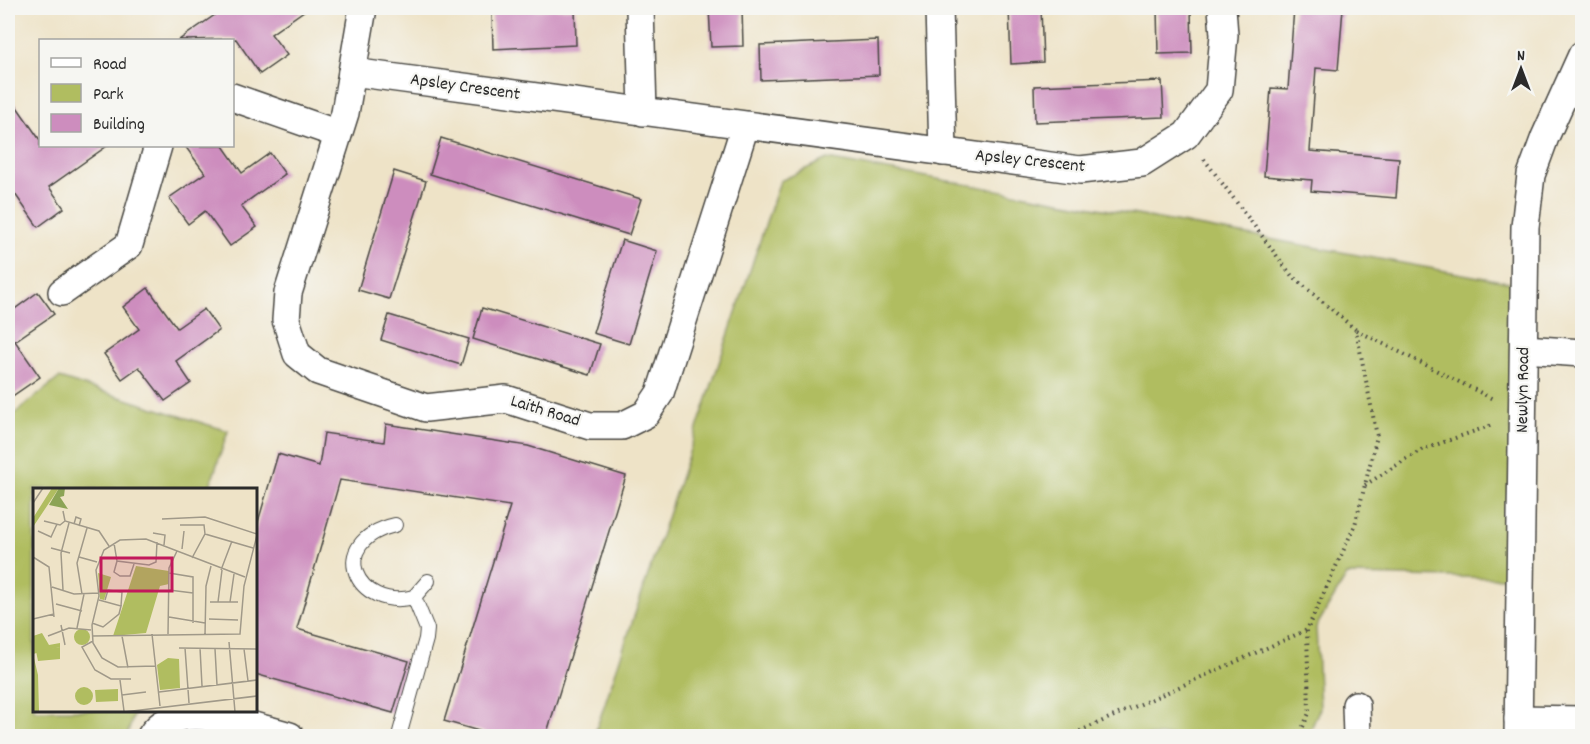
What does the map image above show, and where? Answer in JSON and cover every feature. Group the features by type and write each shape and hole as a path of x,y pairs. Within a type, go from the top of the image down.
{"street":[{"path":"352,72 363,8"},
{"path":"640,8 643,112"},
{"path":"939,8 943,152"},
{"name":"Apsley Crescent","path":"352,72 1080,170 1142,163 1186,135 1219,90 1224,35 1222,8"},
{"name":"Newlyn Road","path":"1518,728 1525,227 1531,175 1545,137 1582,55"},
{"name":"Laith Road","path":"352,72 338,134 288,293 286,320 297,354 318,371 426,408 506,399 590,426 622,426 646,414 660,393 745,126"},
{"path":"234,98 338,134"},
{"path":"63,292 129,245 158,147"},
{"path":"1524,349 1582,353"},
{"path":"1356,705 1357,736"},
{"path":"151,736 158,726 181,716 216,718 290,736"},
{"path":"1518,728 1582,720"}],"lane":[{"path":"395,525 379,528 363,538 356,553 356,571 365,587 377,596 398,601 414,597 428,580"},
{"path":"399,736 426,639 427,629 414,597"}],"path":[{"path":"1186,135 1292,276 1356,330 1523,414"},
{"path":"1299,736 1309,713 1307,630 1355,525 1377,436 1356,330"},
{"path":"1365,485 1421,450 1523,414"},
{"path":"1077,736 1078,732 1307,630"}],"green space":[{"path":"827,159 1512,283 1510,578 1347,575 1316,627 1320,708 1308,736 594,736 780,181"},
{"path":"59,378 228,431 209,488 33,488 33,711 135,711 127,736 8,736 8,419"}],"building":[{"path":"225,8 308,8 271,34 287,55 260,74 236,39 180,39"},
{"path":"575,8 576,45 493,49 492,12"},
{"path":"709,8 742,8 743,46 711,47"},
{"path":"1009,8 1041,8 1043,62 1011,64"},
{"path":"1157,8 1191,8 1192,53 1158,54"},
{"path":"1294,8 1343,8 1338,70 1316,68 1310,151 1399,158 1396,198 1311,191 1312,180 1264,176 1271,88 1288,89"},
{"path":"878,40 879,75 761,80 760,45"},
{"path":"1162,81 1164,117 1035,122 1034,86"},
{"path":"8,94 39,139 39,147 106,147 49,187 64,208 38,227 8,184"},
{"path":"441,138 641,199 629,235 430,174"},
{"path":"186,147 224,147 242,173 270,153 285,174 241,206 257,227 230,246 205,211 188,224 169,198 205,173"},
{"path":"394,171 426,181 389,299 358,290"},
{"path":"622,240 657,251 629,344 593,333"},
{"path":"148,288 177,328 204,309 219,330 176,361 191,383 165,401 139,367 122,379 104,354 139,329 123,307"},
{"path":"38,292 54,314 15,341 40,377 8,399 8,314"},
{"path":"482,308 600,344 590,375 473,339"},
{"path":"389,315 469,339 461,365 381,340"},
{"path":"386,424 528,446 626,476 546,736 496,736 444,721 510,506 340,480 297,629 409,661 393,713 256,674 256,529 278,454 319,466 324,433 384,442"}]}
